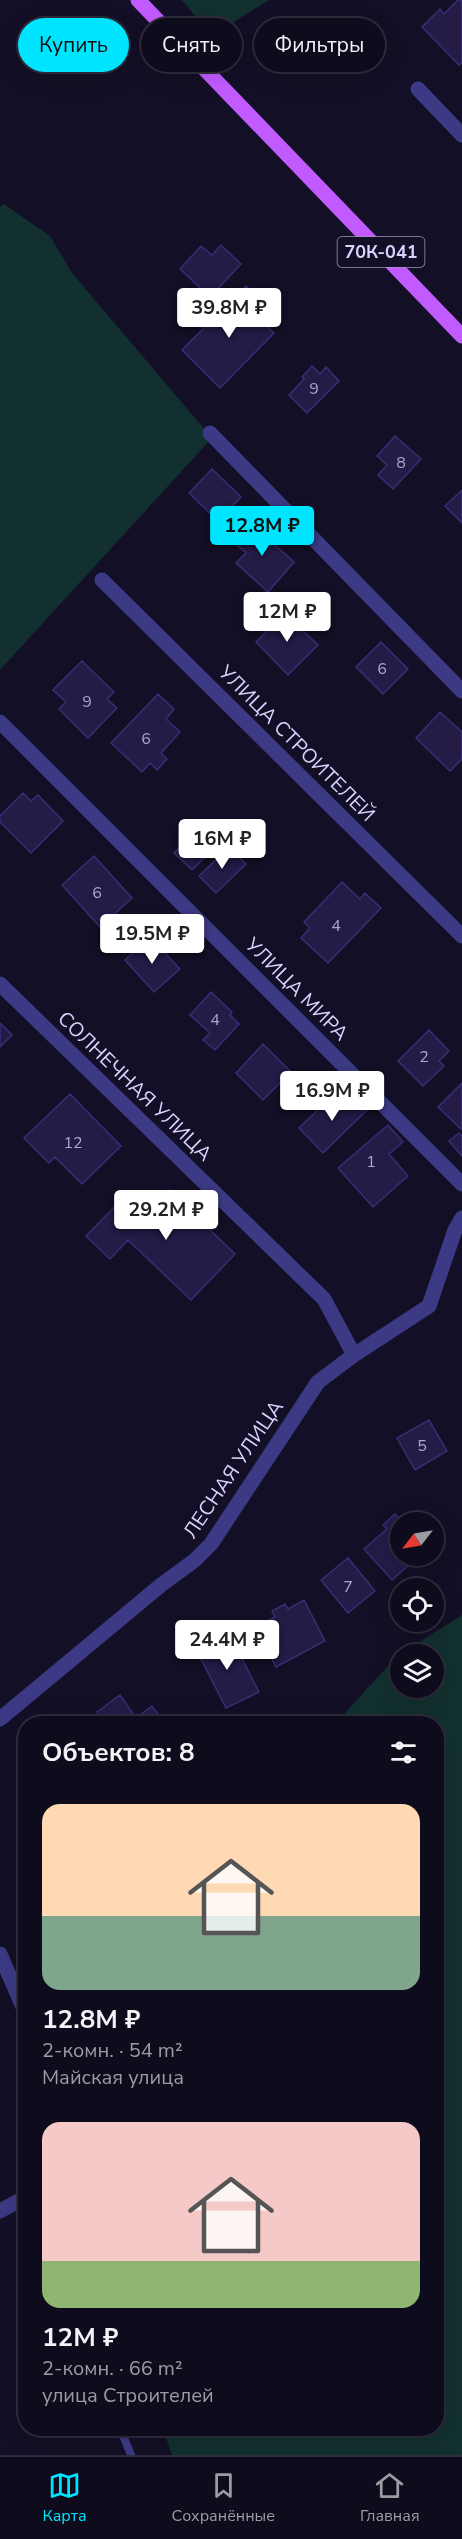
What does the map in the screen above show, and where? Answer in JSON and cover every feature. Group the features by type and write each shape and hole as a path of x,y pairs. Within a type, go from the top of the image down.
{"main road":[{"name":"70К-041","path":"138,0 462,336"}],"street":[{"path":"418,89 462,135"},
{"path":"210,433 462,692"},
{"name":"УЛИЦА СТРОИТЕЛЕЙ","path":"102,580 462,936"},
{"name":"УЛИЦА МИРА","path":"0,722 462,1184"},
{"name":"СОЛНЕЧНАЯ УЛИЦА","path":"0,984 324,1299 354,1355"},
{"name":"ЛЕСНАЯ УЛИЦА","path":"0,1719 161,1585 195,1560 211,1544 318,1382 354,1355 429,1306 455,1230 462,1218"},
{"path":"0,1954 18,1996"},
{"path":"0,2211 18,2201"}],"lane":[{"path":"123,2436 131,2455"}],"green space":[{"path":"182,0 269,0 240,18 196,18"},
{"path":"4,204 50,236 72,273 212,438 0,670 0,207"},
{"path":"462,1615 462,2455 172,2455 165,2436 444,2436 444,1716 342,1716 390,1664 390,1698 444,1698 444,1644 416,1644 435,1632 444,1632 444,1626"}],"building":[{"path":"458,0 462,1 462,63 459,65 422,27 440,9 444,14"},
{"path":"221,245 241,264 210,297 180,269 201,246 212,255"},
{"path":"246,286 260,300 250,309 274,333 220,388 182,350"},
{"path":"312,366 320,374 326,367 339,381 307,413 289,395 304,379 302,377"},
{"path":"395,436 421,459 393,489 378,475 387,465 377,456"},
{"path":"212,469 241,497 218,521 189,493"},
{"path":"462,490 462,523 445,506"},
{"path":"255,521 278,542 275,545 294,562 268,592 236,563 246,553 235,543"},
{"path":"289,609 300,620 296,624 318,645 288,675 256,642"},
{"path":"381,642 408,669 383,694 356,667"},
{"path":"82,661 114,692 107,699 117,708 88,738 59,709 66,702 53,690"},
{"path":"158,694 174,709 166,719 180,732 161,753 167,759 157,770 150,763 142,772 111,743"},
{"path":"440,712 462,732 462,759 450,771 416,738"},
{"path":"23,793 31,801 38,795 63,821 31,853 0,822 0,816"},
{"path":"203,824 221,841 192,870 174,853"},
{"path":"229,847 246,864 216,893 199,876"},
{"path":"94,856 132,898 100,927 62,885"},
{"path":"342,882 360,899 365,893 381,908 328,963 301,938 310,928 304,922"},
{"path":"150,937 180,969 154,992 125,960"},
{"path":"211,992 232,1012 230,1015 239,1024 215,1050 203,1040 210,1033 190,1015"},
{"path":"0,1023 12,1035 0,1047"},
{"path":"429,1030 449,1051 439,1061 444,1066 423,1086 398,1061"},
{"path":"263,1044 291,1072 263,1100 236,1073"},
{"path":"462,1083 462,1127 461,1129 438,1107"},
{"path":"70,1094 121,1146 82,1184 55,1157 49,1163 24,1138"},
{"path":"354,1094 368,1109 323,1153 299,1128 328,1100 338,1110"},
{"path":"388,1125 403,1142 389,1154 408,1176 373,1207 338,1168"},
{"path":"459,1133 462,1136 462,1156 449,1141"},
{"path":"169,1190 235,1254 191,1300 128,1240 110,1259 86,1236 123,1198 142,1217"},
{"path":"429,1420 447,1451 415,1470 397,1438"},
{"path":"390,1519 390,1566 408,1566 394,1578 390,1578 364,1549 387,1529 383,1525"},
{"path":"348,1558 375,1591 348,1613 321,1580"},
{"path":"304,1600 325,1641 276,1667 255,1627 275,1617 272,1611 285,1604 288,1609"},
{"path":"215,1632 222,1647 233,1641 259,1692 226,1708 201,1659 206,1656 199,1641"},
{"path":"120,1695 135,1716 100,1716 97,1712"},
{"path":"152,1706 159,1716 139,1716"}]}
